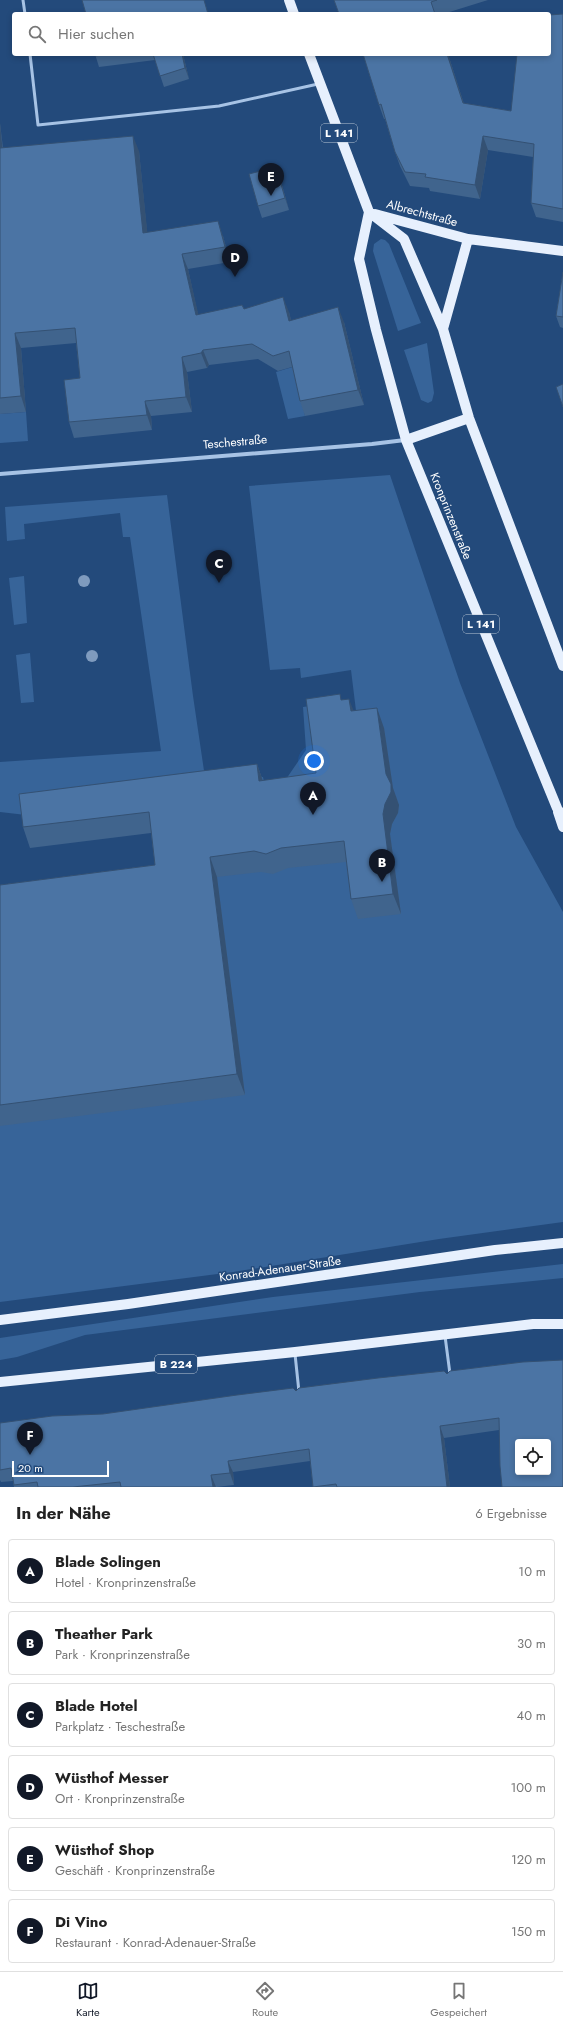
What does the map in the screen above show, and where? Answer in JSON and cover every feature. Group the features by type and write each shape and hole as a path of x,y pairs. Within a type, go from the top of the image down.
{"main road":[{"path":"289,0 293,12"},
{"name":"L 141","path":"310,56 369,212"},
{"path":"369,212 404,239 442,329 469,418 563,666"},
{"name":"Albrechtstraße","path":"369,212 468,239 563,251"},
{"name":"Kronprinzenstraße","path":"369,212 359,259 376,330 406,440 557,808 563,818"},
{"name":"Albrechtstraße","path":"442,329 468,239"},
{"name":"Teschestraße","path":"406,440 469,418"},
{"path":"557,808 563,827"},
{"name":"Konrad-Adenauer-Straße","path":"0,1320 128,1304 495,1250 563,1243"},
{"name":"B 224","path":"0,1382 295,1352 533,1324 563,1324"}],"street":[{"name":"Teschestraße","path":"0,474 406,440"}],"lane":[{"path":"23,0 25,12"},
{"path":"30,56 38,125 219,106 320,83"},
{"path":"445,1334 450,1375"},
{"path":"295,1352 300,1400"}],"shaded area":[{"path":"381,239 385,240 389,244 421,323 398,331 373,251 374,244"},
{"path":"427,343 434,393 432,401 428,403 421,400 404,350"},
{"path":"309,362 299,388 305,416 288,419 276,372"},
{"path":"26,412 28,441 0,443 0,414"},
{"path":"390,475 460,683 516,827 563,912 563,1222 439,1239 233,1272 0,1302 0,1126 207,794 244,779 263,777 265,787 282,785 306,750 303,707 346,701 357,719 351,670 301,678 300,668 270,670 249,486"},
{"path":"167,495 207,791 26,815 0,812 0,762 161,751 130,537 123,537 120,513 24,524 25,539 7,541 5,507"},
{"path":"24,576 27,623 14,625 9,578"},
{"path":"30,653 34,702 21,703 16,655"},
{"path":"563,1264 563,1278 420,1292 85,1335 17,1357 0,1360 0,1338 273,1297"}],"building":[{"path":"82,0 204,0 207,12 85,12"},
{"path":"334,0 437,0 431,2 434,12 338,12"},
{"path":"563,14 563,209 531,203 534,144 483,136 475,185 425,177 426,174 405,172 395,152 381,104 379,105 364,56 448,56 463,103 511,111 517,56 551,56 551,15"},
{"path":"154,56 182,56 185,68 160,76"},
{"path":"133,136 143,233 218,221 225,247 182,254 196,315 242,305 244,309 283,297 289,321 338,307 358,390 300,401 289,351 273,356 252,344 203,350 201,353 182,357 186,397 145,401 147,415 69,422 64,380 80,378 75,328 15,333 21,396 0,398 0,148"},
{"path":"276,167 285,198 258,206 249,174"},
{"path":"563,272 563,317 556,316"},
{"path":"563,384 563,407 556,387"},
{"path":"340,694 341,700 349,699 351,711 377,708 386,774 391,784 391,792 385,804 383,814 393,894 351,899 344,841 281,848 266,854 254,851 210,857 237,1074 0,1105 0,885 155,865 149,812 23,827 19,794 257,764 259,781 316,773 306,699"},
{"path":"563,1360 563,1487 502,1487 499,1418 440,1426 447,1487 337,1487 336,1484 313,1487 309,1449 228,1461 230,1473 211,1475 213,1487 121,1487 120,1482 73,1487 38,1487 37,1482 14,1485 11,1468 0,1470 0,1423 52,1416 103,1414 293,1388 296,1391 299,1388 378,1378 444,1371 447,1374 450,1371 523,1362"}],"place":[{"name":"Wüsthof Shop","path":"271,196"},
{"name":"Wüsthof Messer","path":"235,277"},
{"name":"Blade Hotel","path":"219,583"},
{"name":"Blade Solingen","path":"313,815"},
{"name":"Theather Park","path":"382,882"},
{"name":"Di Vino","path":"30,1455"}]}
